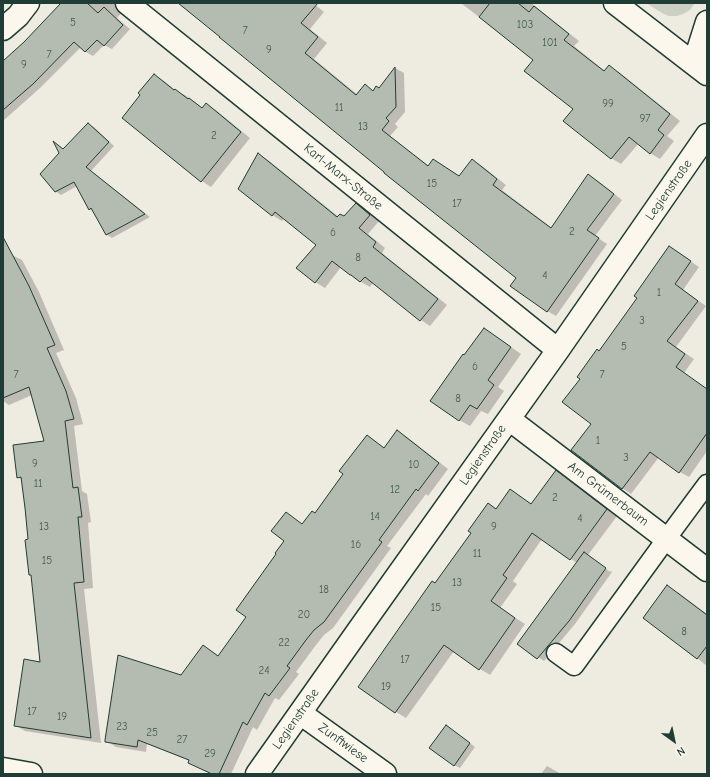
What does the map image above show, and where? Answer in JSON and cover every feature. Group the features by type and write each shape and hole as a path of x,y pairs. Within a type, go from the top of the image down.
{"street":[{"path":"3,29 18,16 28,3"},
{"name":"Karl-Marx-Straße","path":"127,3 558,350"},
{"path":"616,3 700,69 707,22"},
{"name":"Legienstraße","path":"258,774 558,350 707,135"},
{"name":"Am Grümerbaum","path":"509,419 707,570"},
{"name":"Zunftwiese","path":"300,713 386,774"},
{"path":"3,769 31,774"}],"lane":[{"path":"556,653 574,666 707,484"}],"shaded area":[{"path":"646,3 695,3 690,10 683,14 669,16"}],"building":[{"path":"61,3 87,3 98,13 104,7 123,25 104,46 97,40 85,52 74,42 33,84 3,110 3,61 24,42"},
{"path":"178,3 318,3 301,23 318,37 305,53 356,95 365,84 373,91 376,86 379,88 395,67 396,107 386,118 389,121 382,130 428,166 433,159 459,176 472,159 497,179 493,185 551,228 588,174 614,194 587,230 599,238 547,312 510,286 516,278 384,173"},
{"path":"490,3 518,3 529,12 534,6 569,34 564,40 604,71 609,65 670,114 658,130 664,135 650,154 629,137 611,159 563,121 573,109 524,71 533,60 479,17"},
{"path":"154,74 174,90 175,89 188,99 189,98 202,108 206,103 241,132 201,182 122,118 140,95 138,93"},
{"path":"88,123 109,142 86,167 145,214 106,235 91,208 89,210 74,182 55,192 40,174 59,153 53,141 63,149"},
{"path":"258,153 337,217 340,214 344,216 356,203 370,215 359,228 376,242 373,247 438,299 420,321 365,277 360,282 332,261 315,283 296,268 316,245 275,212 272,216 238,189"},
{"path":"3,237 29,286 55,345 47,348 66,391 74,419 65,421 73,488 78,487 82,517 78,517 84,582 74,583 91,738 14,726 24,659 40,662 31,575 29,575 25,540 28,539 25,508 21,477 17,478 13,445 44,441 29,387 3,398"},
{"path":"669,246 691,261 675,284 698,301 667,341 685,354 676,367 707,389 707,433 679,473 650,452 622,489 571,450 591,424 562,402 580,379 577,377 597,349 599,351 637,298 634,296"},
{"path":"484,328 511,347 488,380 494,385 477,409 470,405 459,421 430,401 463,354 464,355"},
{"path":"397,430 439,463 418,491 416,489 379,540 382,542 324,622 314,630 306,640 287,666 290,668 269,696 265,693 247,725 243,722 219,774 212,774 188,763 189,760 138,740 137,747 105,742 118,655 181,675 203,645 218,656 246,617 236,610 284,541 271,531 286,512 302,524 312,511 315,513 343,474 339,471 367,435 384,448"},
{"path":"556,470 607,509 570,560 532,533 503,575 507,578 491,601 515,618 479,670 444,645 395,713 358,687 432,581 435,583 471,533 468,531 488,503 496,509 510,489 531,504"},
{"path":"584,552 606,568 569,621 537,659 517,644"},
{"path":"667,585 707,615 707,646 697,659 643,618"},
{"path":"446,725 470,743 454,766 429,748"}]}
